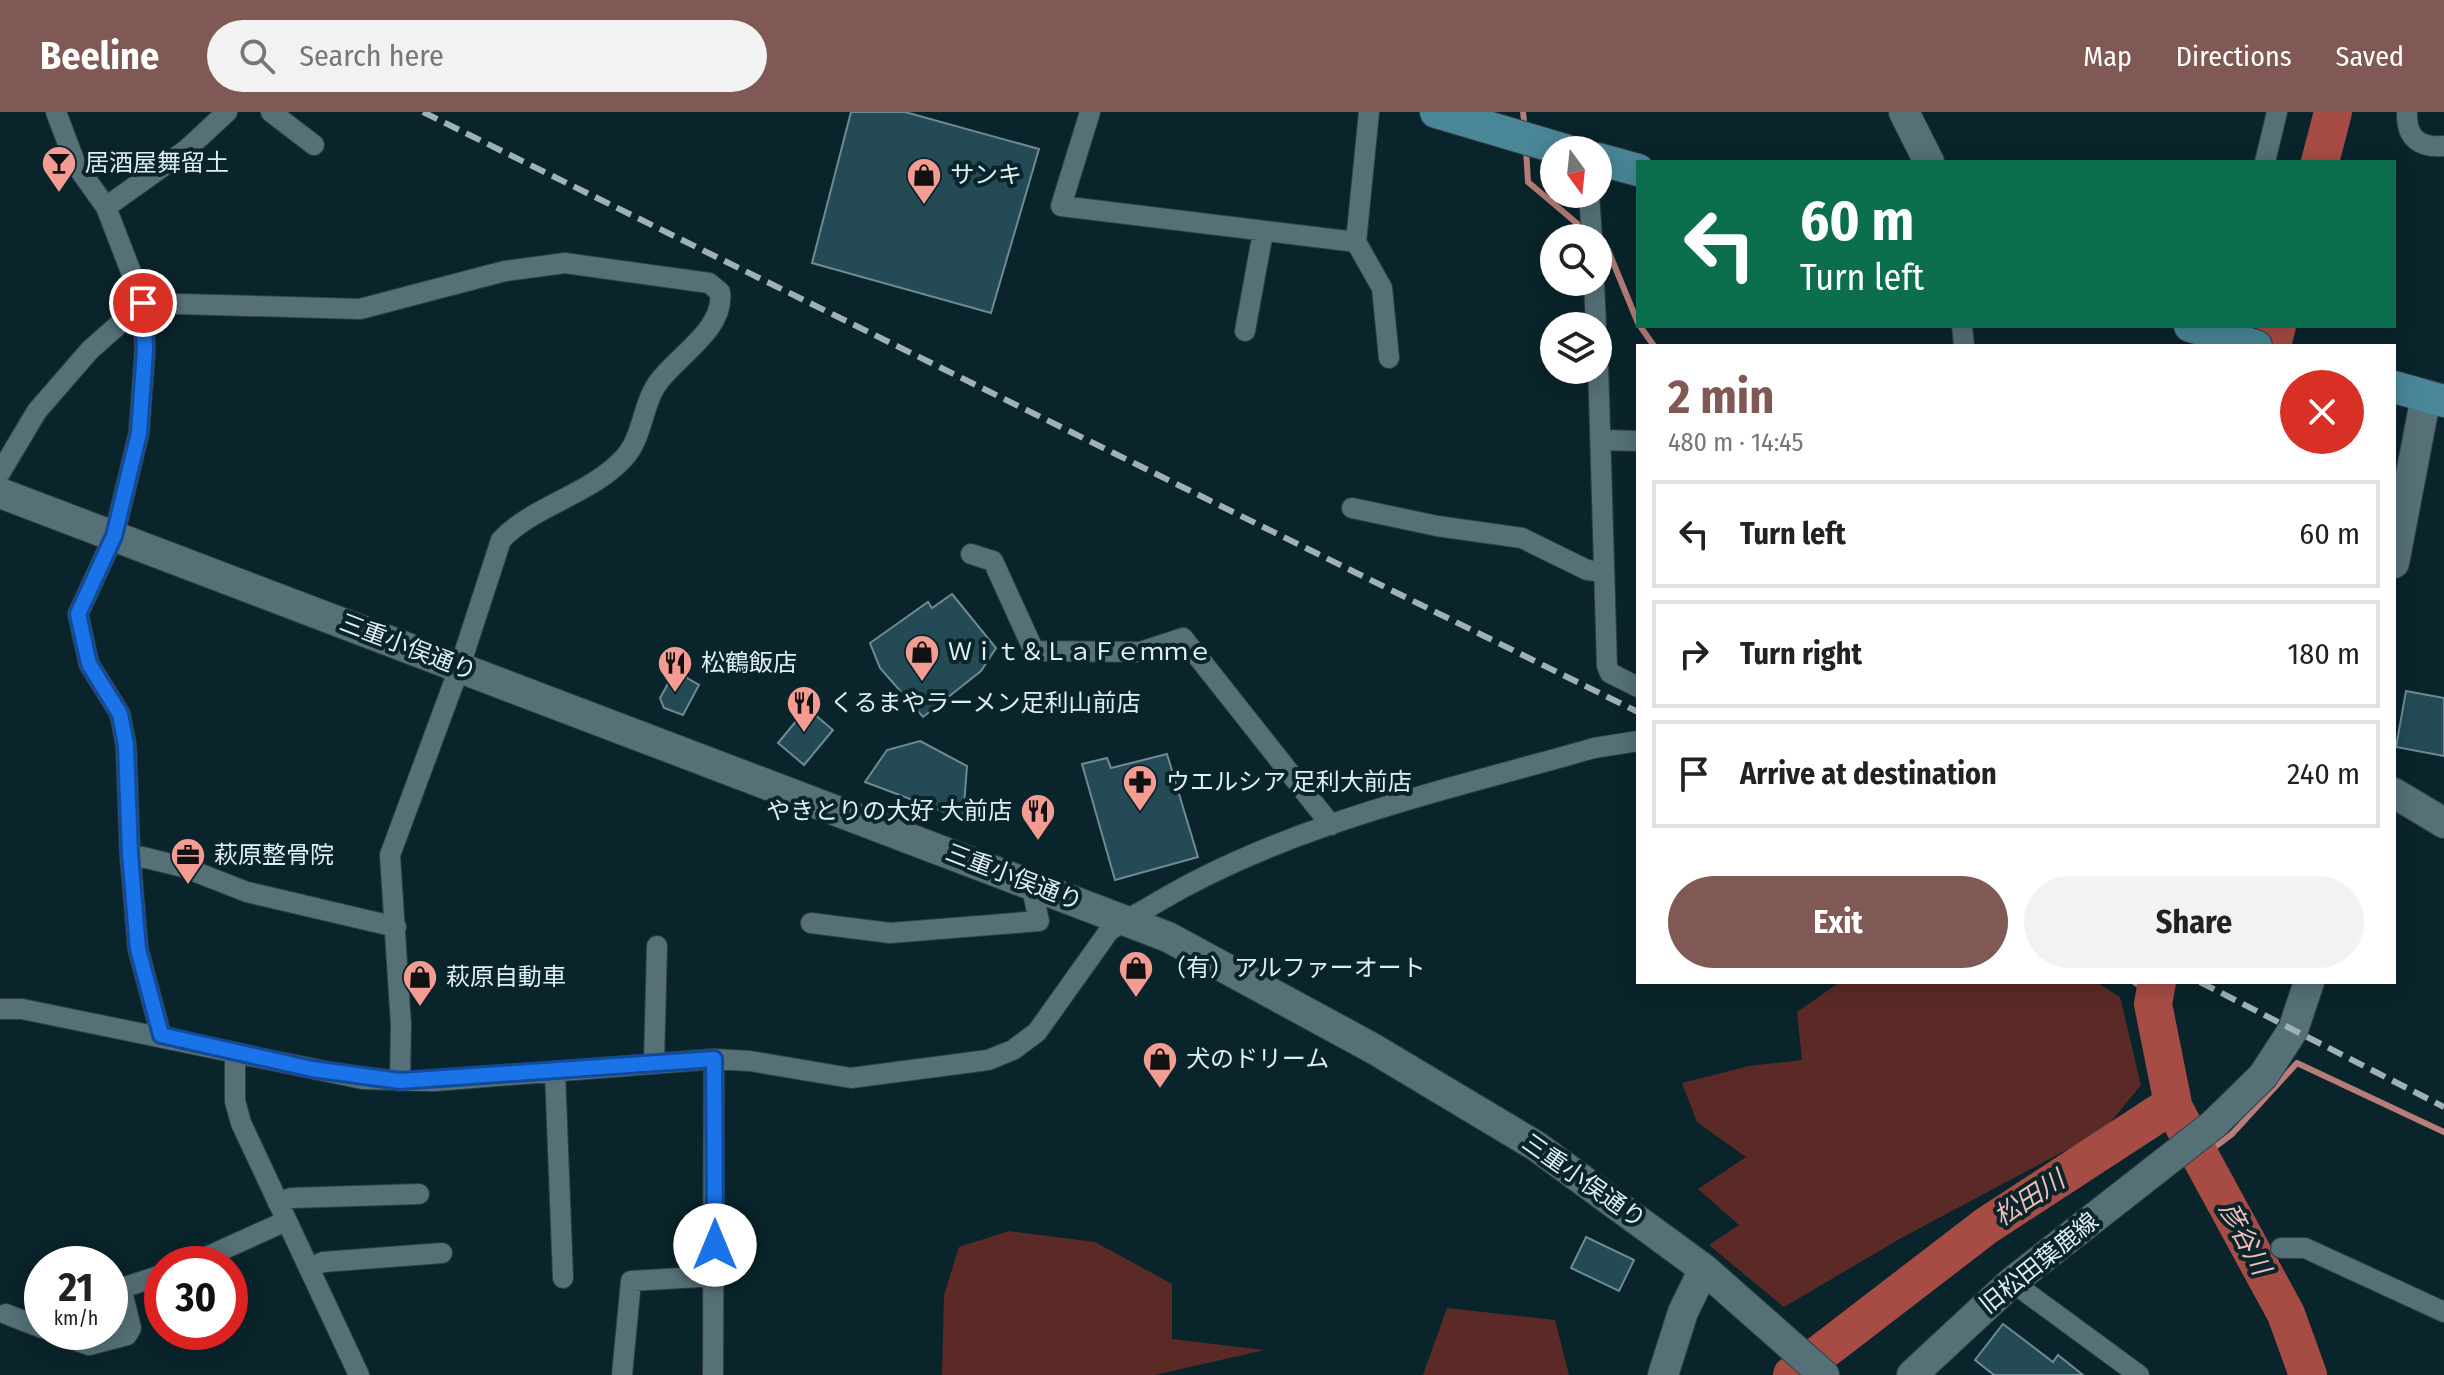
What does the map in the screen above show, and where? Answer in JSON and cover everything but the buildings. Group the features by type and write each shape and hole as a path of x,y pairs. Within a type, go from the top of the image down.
{"main road":[{"path":"1436,112 1540,143"},
{"path":"1612,163 1636,169"},
{"path":"2196,328 2232,339"},
{"path":"2396,388 2435,399"}],"street":[{"path":"106,207 186,150 227,112"},
{"path":"271,112 314,145"},
{"path":"1090,112 1061,206 1356,242"},
{"path":"1369,112 1356,242 1382,288 1389,358"},
{"path":"1904,112 1928,160"},
{"path":"2265,160 2277,112"},
{"path":"2407,112 2407,128 2412,138 2430,147 2444,146"},
{"path":"53,113 76,165 106,207 143,303 145,350 139,433 114,536 78,614 89,664 120,714 126,745 130,854 138,949 161,1035"},
{"path":"1245,331 1263,232"},
{"path":"0,473 37,411 90,350 143,303 360,309 505,271 565,263 709,283 720,292 722,307 712,323 657,383 634,442 623,459 569,499 513,528 501,540 460,666 390,855 396,927 400,1081"},
{"path":"1599,384 1607,666 1610,673 1636,686"},
{"path":"2396,555 2435,399"},
{"path":"1602,440 1636,441"},
{"name":"三重小俣通り","path":"0,493 1168,937 1270,992 1522,1138 1642,1220 1704,1269 1824,1375"},
{"path":"1352,508 1437,526 1522,538 1587,570 1604,572"},
{"path":"971,554 993,561 1034,651 1140,652 1183,638 1331,825"},
{"path":"0,1009 22,1009 161,1035 363,1079 400,1081 714,1059 750,1061 851,1078 988,1060 1013,1050 1037,1032 1109,931 1125,919 1223,866 1331,825 1594,748 1636,741"},
{"path":"2396,794 2444,823"},
{"path":"130,854 183,867 247,892 396,927"},
{"path":"811,923 890,933 1039,921 1034,898 1037,886"},
{"path":"654,1062 657,946"},
{"name":"旧松田葉鹿線","path":"1912,1375 2012,1282 2203,1133 2263,1076 2280,1052 2302,1009 2308,984"},
{"path":"235,1053 235,1101 282,1212 359,1375"},
{"path":"713,1375 714,1059"},
{"path":"555,1072 563,1278"},
{"path":"222,1246 282,1212 291,1198 419,1194"},
{"path":"2281,1248 2305,1248 2444,1312"},
{"path":"310,1268 323,1262 442,1253"},
{"path":"1663,1375 1683,1312 1704,1269"},
{"path":"622,1375 631,1281 715,1276"},
{"path":"2012,1282 2139,1375"},
{"path":"6,1314 24,1321"}],"shaded area":[{"path":"1837,984 2099,984 2120,997 2141,1085 2104,1130 1903,1237 1784,1307 1709,1245 1739,1225 1698,1189 1746,1157 1697,1122 1682,1083 1749,1066 1802,1060 1797,1012"},
{"path":"1009,1231 1095,1242 1172,1284 1172,1339 1264,1350 1155,1375 942,1375 944,1295 959,1247"},
{"path":"1447,1308 1555,1320 1569,1375 1423,1375"}],"waterway":[{"path":"1523,112 1525,129"},
{"name":"松田川","path":"2321,160 2333,112"},
{"path":"1526,149 1528,182 1578,224"},
{"path":"1612,260 1636,318"},
{"path":"1641,328 1653,344"},
{"name":"松田川","path":"2272,344 2276,328"},
{"path":"2137,984 2157,997"},
{"name":"松田川","path":"1792,1375 1986,1226 2173,1104 2153,1004 2157,984"},
{"path":"2200,1158 2232,1134 2297,1063 2444,1132"},
{"name":"彦谷川","path":"2175,1110 2286,1314 2308,1375"}],"railway":[{"path":"423,112 1636,711"},
{"path":"2204,984 2444,1107"}],"place":[{"name":"居酒屋舞留土","path":"59,194"},
{"name":"サンキ","path":"924,206"},
{"name":"Ｗｉｔ＆ＬａＦｅｍｍｅ","path":"922,683"},
{"name":"松鶴飯店","path":"675,694"},
{"name":"くるまやラーメン足利山前店","path":"804,734"},
{"name":"ウエルシア 足利大前店","path":"1140,813"},
{"name":"やきとりの大好 大前店","path":"1038,842"},
{"name":"萩原整骨院","path":"188,886"},
{"name":"（有）アルファーオート","path":"1136,999"},
{"name":"萩原自動車","path":"420,1008"},
{"name":"犬のドリーム","path":"1160,1090"}],"route":[{"path":"143,303 145,350 139,433 131,473 114,536 78,614 89,664 120,714 126,745 130,854 138,949 161,1035 363,1079 400,1081 435,1081 714,1059 715,1245"}]}
